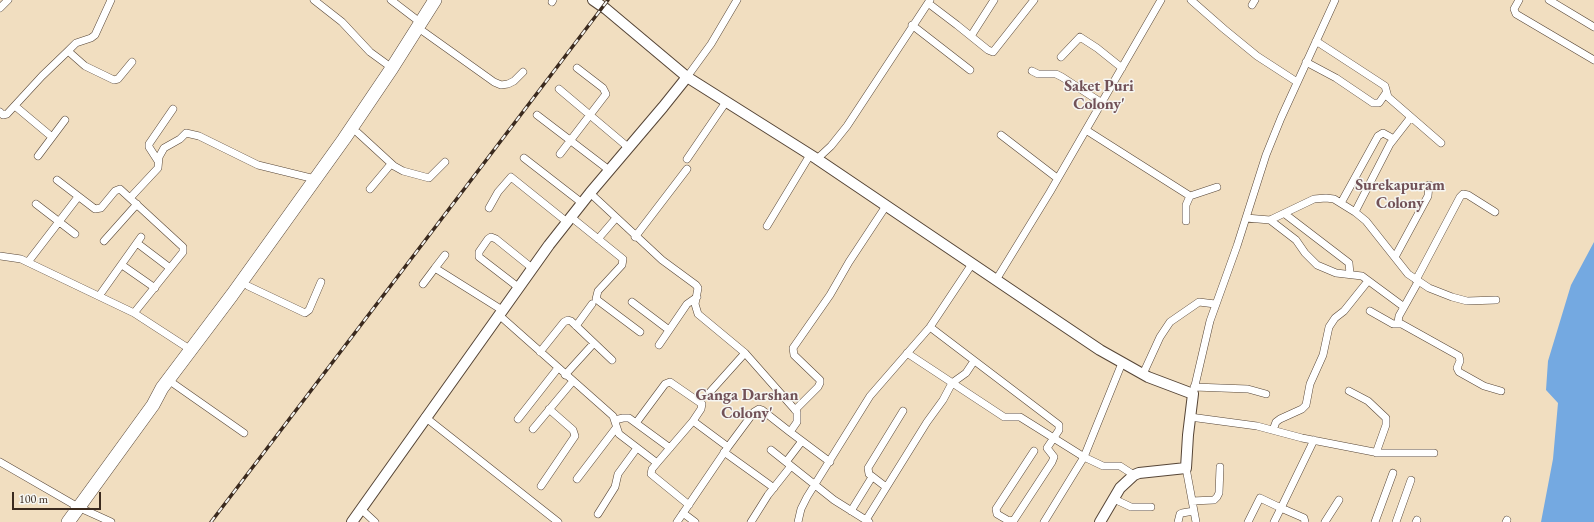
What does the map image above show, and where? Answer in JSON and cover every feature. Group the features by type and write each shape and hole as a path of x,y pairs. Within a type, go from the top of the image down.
{"highway":[{"path":"153,405 174,384 248,286 358,132 399,73 435,0"},
{"path":"68,522 153,405 162,388 232,295 344,140 392,68 444,0"}],"street":[{"path":"0,8 8,0"},
{"path":"0,112 6,115 42,76 76,43 91,38 95,35 112,0"},
{"path":"314,0 342,22 370,52 392,68"},
{"path":"391,0 422,27 494,82 502,85 508,84 514,81 523,72"},
{"path":"593,0 606,9 686,77 814,157 1100,350 1168,386 1193,391 1248,389 1266,394"},
{"path":"352,522 532,268 569,219 663,107 686,77 711,44 737,0"},
{"path":"971,36 994,0"},
{"path":"767,226 814,157 831,146 847,126 929,2 988,50 993,52 1034,0"},
{"path":"996,280 1102,103 1161,0"},
{"path":"1191,0 1256,56 1297,82"},
{"path":"1196,522 1186,468 1193,391 1207,330 1266,155 1297,82 1335,0"},
{"path":"1519,0 1514,9 1516,14 1594,60"},
{"path":"1549,0 1594,27"},
{"path":"912,26 970,70"},
{"path":"1061,57 1080,37 1097,48 1122,68"},
{"path":"1316,41 1386,86 1386,93 1388,97 1441,143"},
{"path":"68,51 85,66 114,80 118,79 132,62"},
{"path":"1306,62 1336,78 1375,104 1379,103 1386,93"},
{"path":"560,154 591,116 604,98 606,91 577,68"},
{"path":"1032,71 1038,74 1056,74 1102,103"},
{"path":"559,89 629,148"},
{"path":"687,158 726,102"},
{"path":"15,106 52,137"},
{"path":"158,161 149,147 149,144 174,109"},
{"path":"537,115 609,170"},
{"path":"1355,212 1394,139 1411,117"},
{"path":"38,156 65,120"},
{"path":"1086,130 1190,196"},
{"path":"358,132 391,164 403,171 426,178 432,177 445,162"},
{"path":"130,198 158,168 158,161 164,148 180,139 186,133 204,139 258,165 315,179"},
{"path":"1341,203 1378,136 1383,133 1394,139"},
{"path":"1001,135 1057,178"},
{"path":"524,158 582,203"},
{"path":"370,188 391,164"},
{"path":"635,237 687,169"},
{"path":"488,208 498,192 511,177 598,239 623,259 622,265 598,291 596,299 640,332"},
{"path":"57,180 95,210 101,208 118,190 122,190 183,247 183,252 134,313"},
{"path":"1395,257 1428,196 1429,185"},
{"path":"1186,221 1186,204 1190,196 1216,187"},
{"path":"590,193 635,237 662,260 694,282 698,288 695,304 698,314 745,353 795,410 798,419 790,432"},
{"path":"1400,324 1398,320 1404,307 1460,197 1463,194 1468,195 1495,212"},
{"path":"28,262 78,197"},
{"path":"1246,218 1270,220 1314,199 1326,198 1341,203 1366,221 1408,274 1435,292 1467,301 1496,300"},
{"path":"36,204 75,234"},
{"path":"104,241 137,204"},
{"path":"795,410 818,387 820,380 794,355 793,348 830,295 849,262 886,206"},
{"path":"1285,214 1349,263 1350,274"},
{"path":"598,239 616,218"},
{"path":"1270,220 1296,240 1305,253 1317,265 1328,271 1362,276 1404,307"},
{"path":"518,287 479,257 478,252 488,239 493,238 532,268"},
{"path":"100,296 139,240 170,268"},
{"path":"0,256 16,258 28,262 100,296 134,313 191,350"},
{"path":"424,284 445,256"},
{"path":"798,522 804,503 870,396 930,327 972,264"},
{"path":"122,265 155,288"},
{"path":"436,268 500,312 540,352 613,416 619,434 657,463"},
{"path":"1273,430 1276,422 1302,409 1306,404 1310,384 1323,355 1327,336 1332,323 1368,281"},
{"path":"248,286 305,313 309,310 321,282"},
{"path":"659,345 687,304 696,297"},
{"path":"632,302 669,330"},
{"path":"1143,374 1160,337 1170,322 1199,302 1215,304"},
{"path":"576,326 592,304"},
{"path":"1370,311 1393,324 1400,324 1458,356 1460,361 1457,368 1459,372 1484,386 1500,391"},
{"path":"540,352 566,321 571,321 612,360"},
{"path":"930,327 1025,400 1057,422 1059,428 1047,448 1054,457 1052,462 1014,520 1009,522 997,514 996,509 1034,451"},
{"path":"566,375 594,344"},
{"path":"710,392 745,353"},
{"path":"908,353 1004,417 1020,417 1084,457 1103,466 1120,466 1134,475"},
{"path":"771,450 815,486 868,521 886,487 926,422 943,400 952,383 966,373 974,361"},
{"path":"1044,522 1084,457 1122,362"},
{"path":"518,419 558,368"},
{"path":"533,429 573,381"},
{"path":"636,424 665,384 670,382 702,404 702,409 652,469 651,474 689,505"},
{"path":"174,384 244,433"},
{"path":"1350,391 1368,401 1386,418 1386,425 1376,453"},
{"path":"541,486 575,436 573,430 549,409"},
{"path":"677,522 726,450 756,410 762,410 830,462"},
{"path":"886,487 869,474 868,468 903,411"},
{"path":"425,417 558,522"},
{"path":"615,420 626,417 670,448"},
{"path":"1190,417 1238,422 1376,453 1434,453"},
{"path":"693,421 726,450 774,488"},
{"path":"577,479 616,428"},
{"path":"1274,522 1314,440"},
{"path":"751,522 774,488 802,441"},
{"path":"598,514 615,487 618,474 637,448"},
{"path":"0,462 78,507 111,522"},
{"path":"1192,501 1214,500 1217,497 1219,494 1220,467"},
{"path":"1100,522 1120,488 1134,475 1138,473 1186,468"},
{"path":"1375,522 1394,473"},
{"path":"851,511 872,477"},
{"path":"1396,522 1411,480"},
{"path":"1248,522 1260,498 1304,518 1305,522"},
{"path":"1114,499 1131,507 1152,508"},
{"path":"1324,522 1339,500"},
{"path":"361,509 375,522"},
{"path":"1178,522 1182,512 1194,511"},
{"path":"683,513 695,522"}],"water":[{"path":"1594,242 1594,522 1541,522 1553,459 1558,403 1546,390 1548,361 1571,285"}],"railway":[{"path":"211,522 608,0"}],"district":[{"name":"Saket Puri Colony'","path":"1099,96"},
{"name":"Surekapuram Colony","path":"1400,195"},
{"name":"Ganga Darshan Colony'","path":"747,405"}]}
